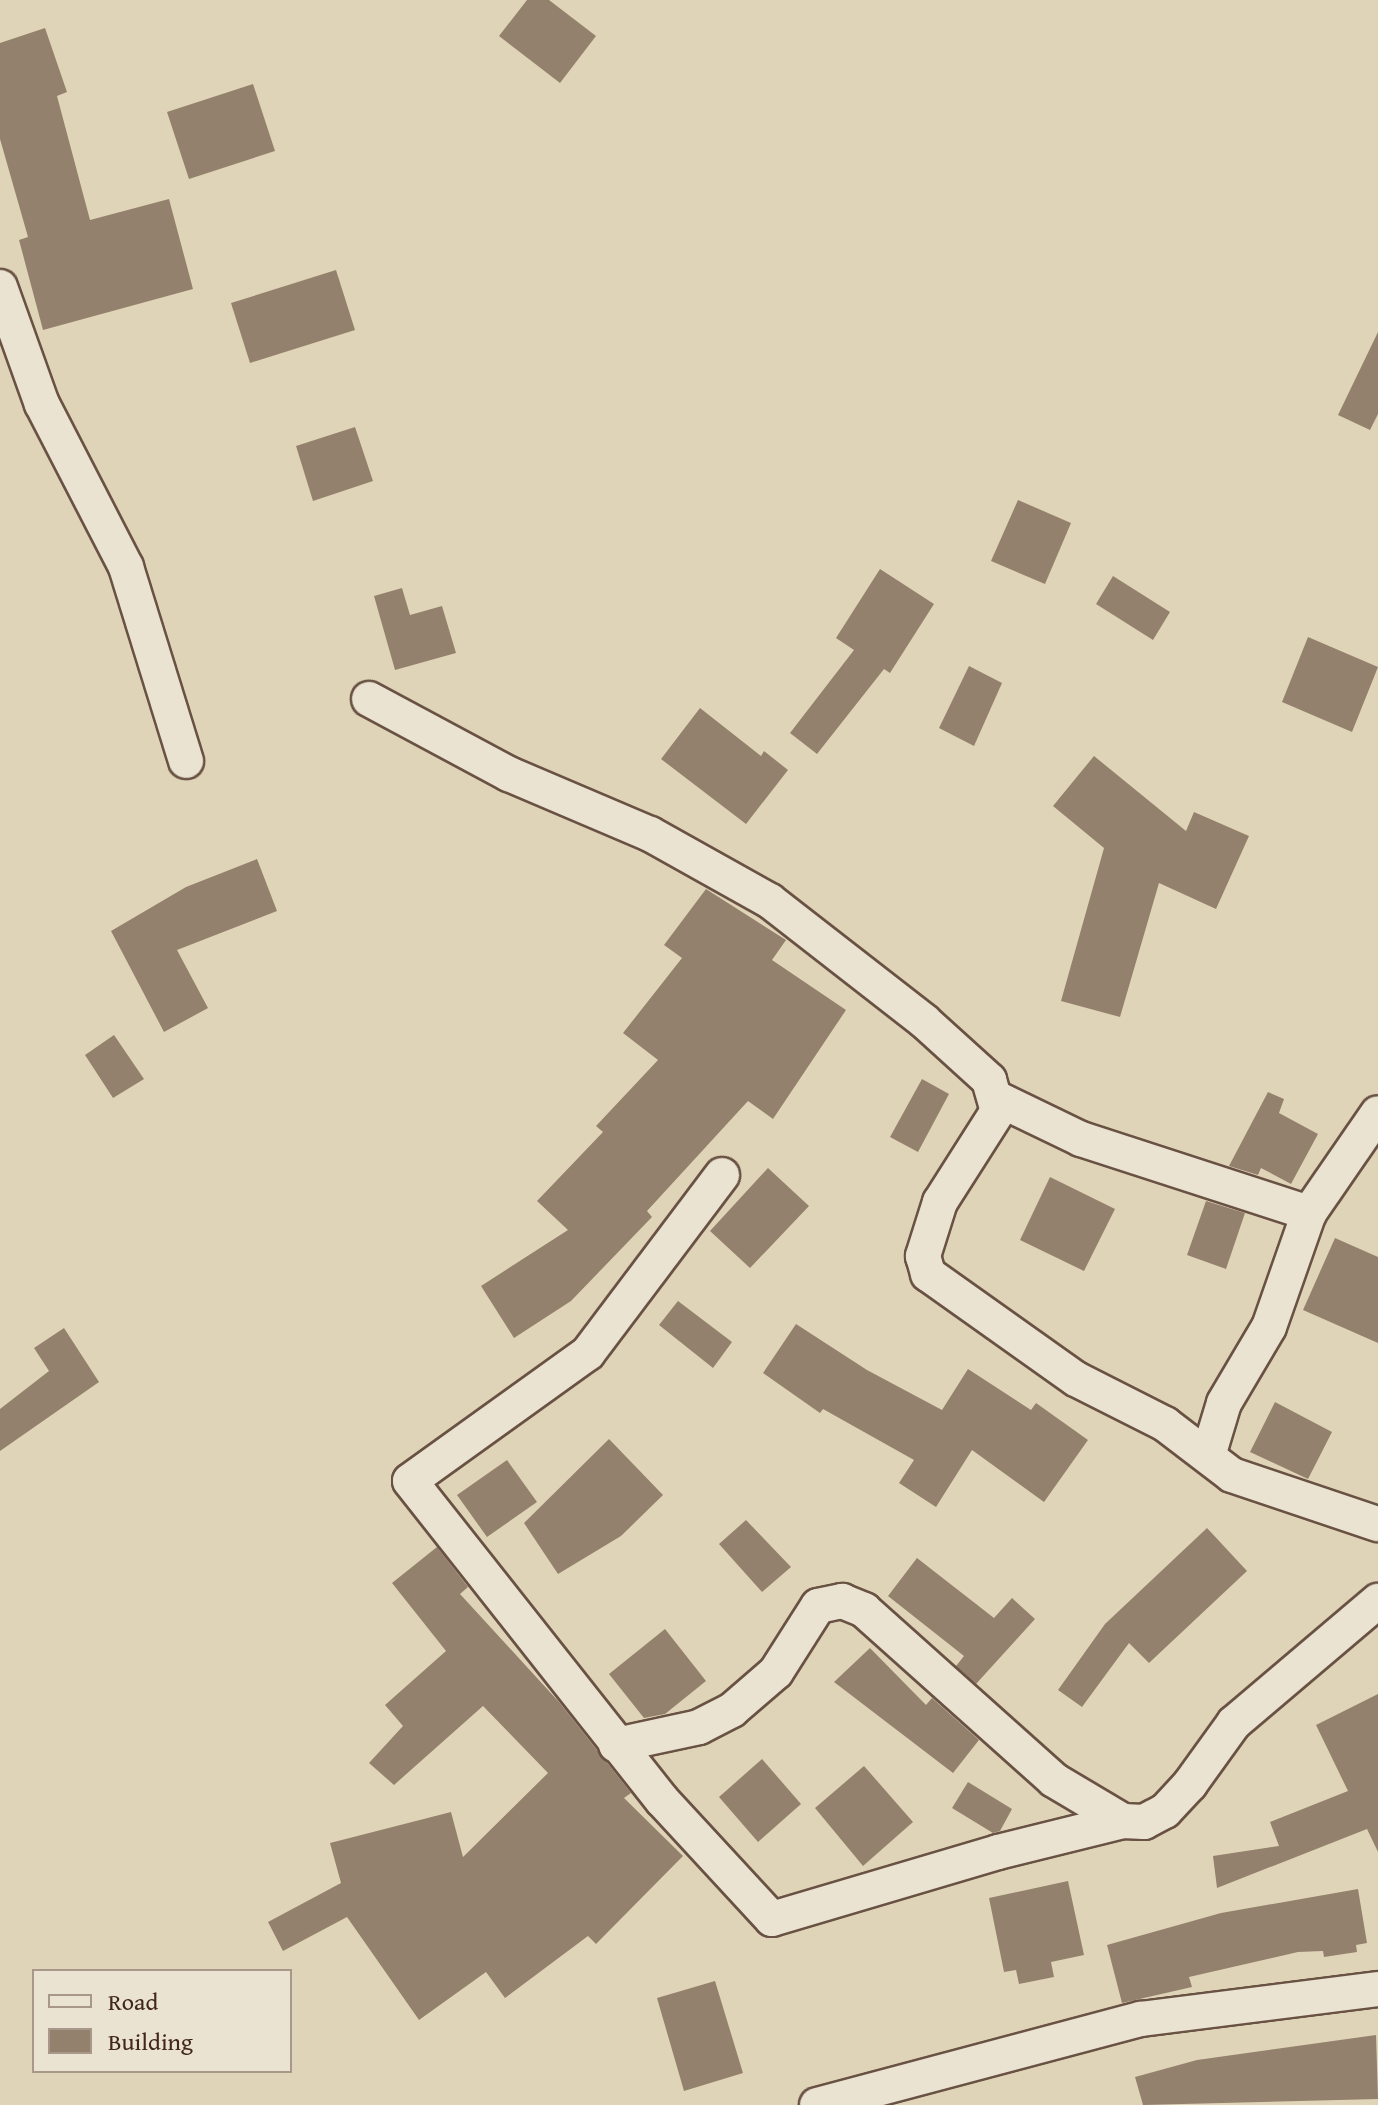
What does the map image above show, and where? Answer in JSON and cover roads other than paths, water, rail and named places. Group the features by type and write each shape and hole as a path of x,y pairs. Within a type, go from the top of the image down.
{"street":[{"path":"0,287 42,404 126,567 186,761"},
{"path":"369,699 509,774 650,834 770,901 924,1021 989,1080 996,1098 994,1124 940,1202 923,1256 928,1274 1076,1379 1165,1424 1232,1475 1280,1494 1378,1524"},
{"path":"996,1098 1081,1139 1309,1213"},
{"path":"1208,1456 1224,1403 1269,1327 1309,1213 1378,1113"},
{"path":"722,1175 588,1353 410,1481 616,1745 772,1919 1123,1821 1144,1822 1165,1811 1234,1723 1378,1601"},
{"path":"616,1745 699,1727 732,1710 776,1672 818,1606 842,1601 864,1610 1054,1780 1123,1821"},
{"path":"817,2105 1141,2019 1378,1989"}]}
